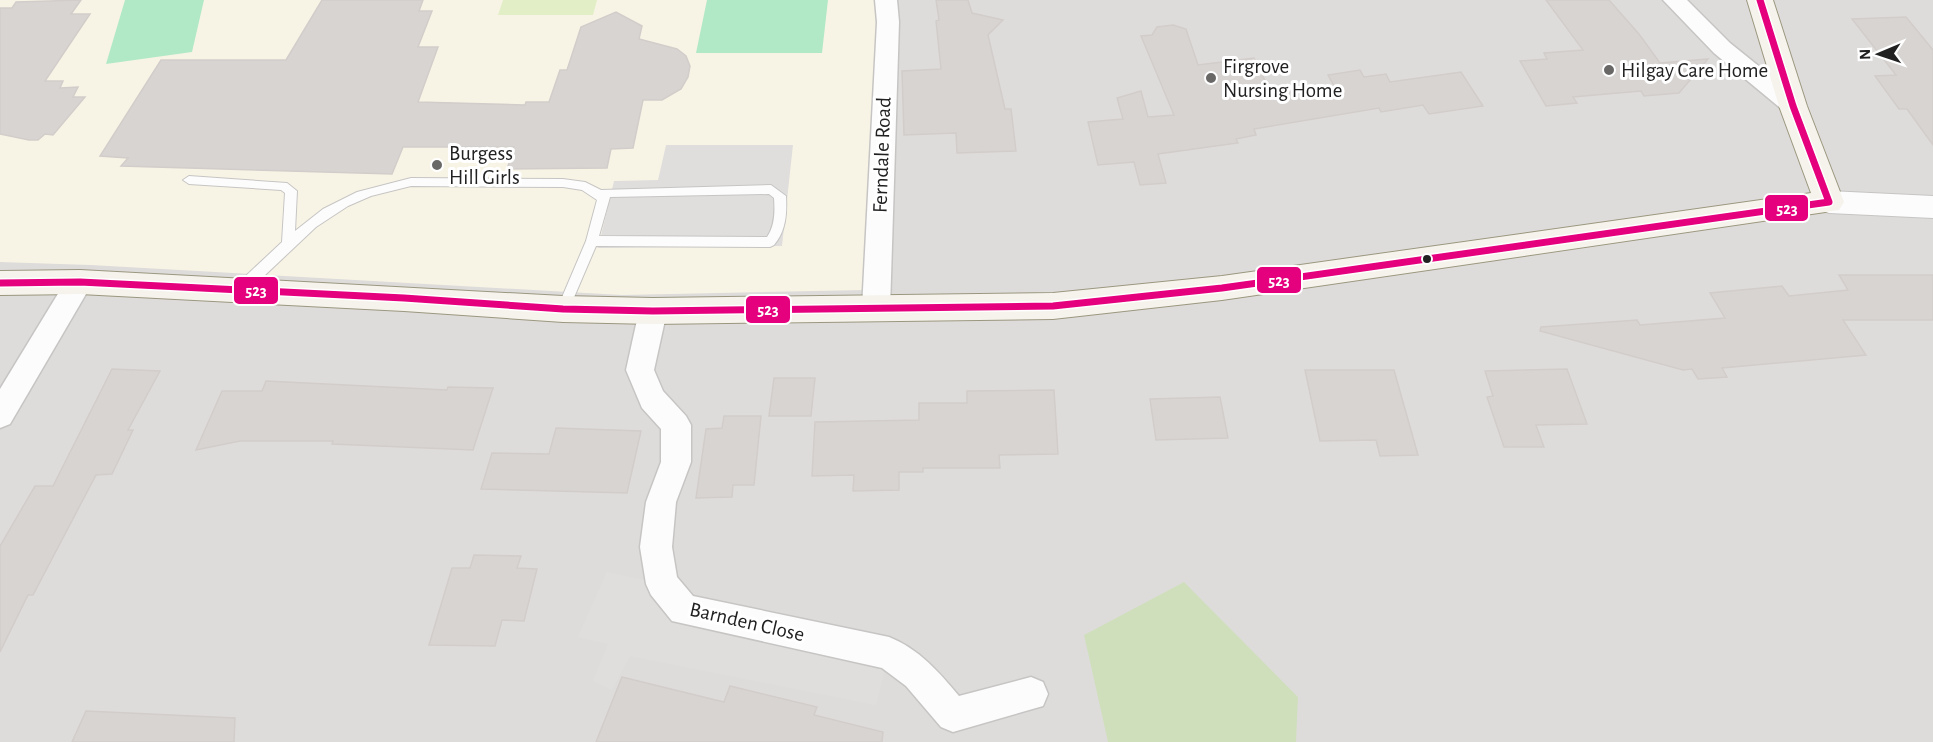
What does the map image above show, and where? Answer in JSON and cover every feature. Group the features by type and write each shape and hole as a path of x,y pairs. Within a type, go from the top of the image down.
{"main road":[{"path":"0,283 80,282 563,309 653,311 1053,306 1199,290 1829,202 1793,106 1760,0"}],"street":[{"name":"Ferndale Road","path":"876,309 888,22 886,0"},
{"path":"1674,0 1722,48 1793,106"},
{"path":"1829,202 1933,207"},
{"path":"0,415 80,282"},
{"name":"Barnden Close","path":"653,311 640,370 652,399 676,425 676,462 661,501 656,547 662,584 684,610 888,653 918,674 953,715 1031,694"}],"lane":[{"path":"189,180 267,183 283,186 291,191 288,245"},
{"path":"240,290 288,245 335,208 361,195 411,182 563,183 585,186 602,197"},
{"path":"563,309 592,241 602,197 609,192 771,189 780,196 781,207 776,234 772,241 764,243 592,241"}],"shaded area":[{"path":"0,0 1933,0 1933,742 0,742"},
{"name":"Burgess Hill Girls","path":"0,0 879,0 864,290 622,295 91,265 0,262"},
{"path":"666,145 793,145 782,246 598,248 614,181 658,180"},
{"path":"607,572 662,584 684,610 889,653 876,705 630,656 612,690 593,681 608,644 578,637"}],"green space":[{"path":"125,0 204,0 192,52 106,64"},
{"path":"503,0 597,0 593,15 498,15"},
{"path":"707,0 828,0 822,53 696,53"},
{"path":"1184,582 1298,697 1296,742 1108,742 1084,635"}],"building":[{"path":"81,0 71,14 90,14 45,81 63,81 60,88 78,87 73,97 85,97 53,135 45,134 38,140 29,140 0,134 0,8 12,8 16,2"},
{"path":"322,0 423,0 419,11 432,11 418,47 438,47 418,102 525,105 526,102 549,102 560,70 567,70 581,27 616,12 642,26 639,39 677,49 686,56 690,66 688,77 681,89 662,100 643,100 633,148 611,149 607,168 507,169 514,147 403,147 392,174 121,166 128,158 100,156 161,60 286,60"},
{"path":"936,0 968,0 972,13 1003,20 988,35 1005,109 1011,109 1016,151 957,153 956,133 904,135 902,71 941,69"},
{"name":"Hilgay Care Home","path":"1546,0 1609,0 1639,34 1660,63 1708,59 1679,93 1644,96 1641,91 1573,97 1577,103 1546,106 1520,61 1547,59 1544,53 1583,50"},
{"path":"1906,17 1933,50 1933,145 1907,109 1899,109 1875,76 1896,75 1852,19"},
{"path":"1173,25 1186,29 1198,65 1254,58 1272,95 1334,86 1328,75 1360,70 1364,77 1386,74 1390,82 1461,72 1483,106 1429,114 1423,105 1381,112 1379,108 1254,129 1256,135 1236,139 1238,143 1158,154 1166,183 1140,185 1134,162 1098,165 1088,122 1123,119 1117,98 1141,91 1148,117 1174,115 1141,36 1152,35 1157,27"},
{"path":"1839,275 1933,275 1933,320 1843,320 1866,355 1722,368 1727,377 1698,379 1692,369 1683,370 1540,331 1541,327 1637,320 1640,325 1725,318 1710,293 1782,286 1789,296 1848,290"},
{"path":"112,369 160,371 128,430 133,430 112,474 96,475 33,595 28,595 0,652 0,546 35,486 53,486"},
{"path":"1567,369 1587,424 1536,425 1544,447 1504,447 1487,397 1493,396 1485,371"},
{"path":"1305,370 1394,370 1418,455 1380,456 1376,440 1320,441"},
{"path":"774,378 815,378 811,416 769,416"},
{"path":"266,381 447,390 448,387 493,388 473,450 332,444 333,441 240,441 196,450 222,391 262,391"},
{"path":"1054,390 1058,454 999,455 1000,468 923,468 923,472 899,472 899,490 853,491 854,475 812,476 815,422 919,420 919,403 967,403 967,391"},
{"path":"1220,397 1228,438 1156,440 1150,399"},
{"path":"724,416 761,416 754,485 733,485 732,497 696,498 706,429 722,428"},
{"path":"556,428 641,431 627,493 481,489 492,453 549,454"},
{"path":"474,555 521,556 517,568 537,569 524,621 502,620 495,646 429,645 452,568 470,568"},
{"path":"622,677 724,702 730,686 817,707 814,715 883,732 882,742 596,742"},
{"path":"86,711 235,718 234,742 72,742"}],"transit line":[{"name":"523","path":"0,283 80,282 404,298 563,309 653,311 1053,306 1222,288 1829,202 1793,106 1760,0"}],"place":[{"name":"Hilgay Care Home","path":"1609,70"},
{"name":"Firgrove Nursing Home","path":"1211,78"},
{"name":"Burgess Hill Girls","path":"437,165"}]}
